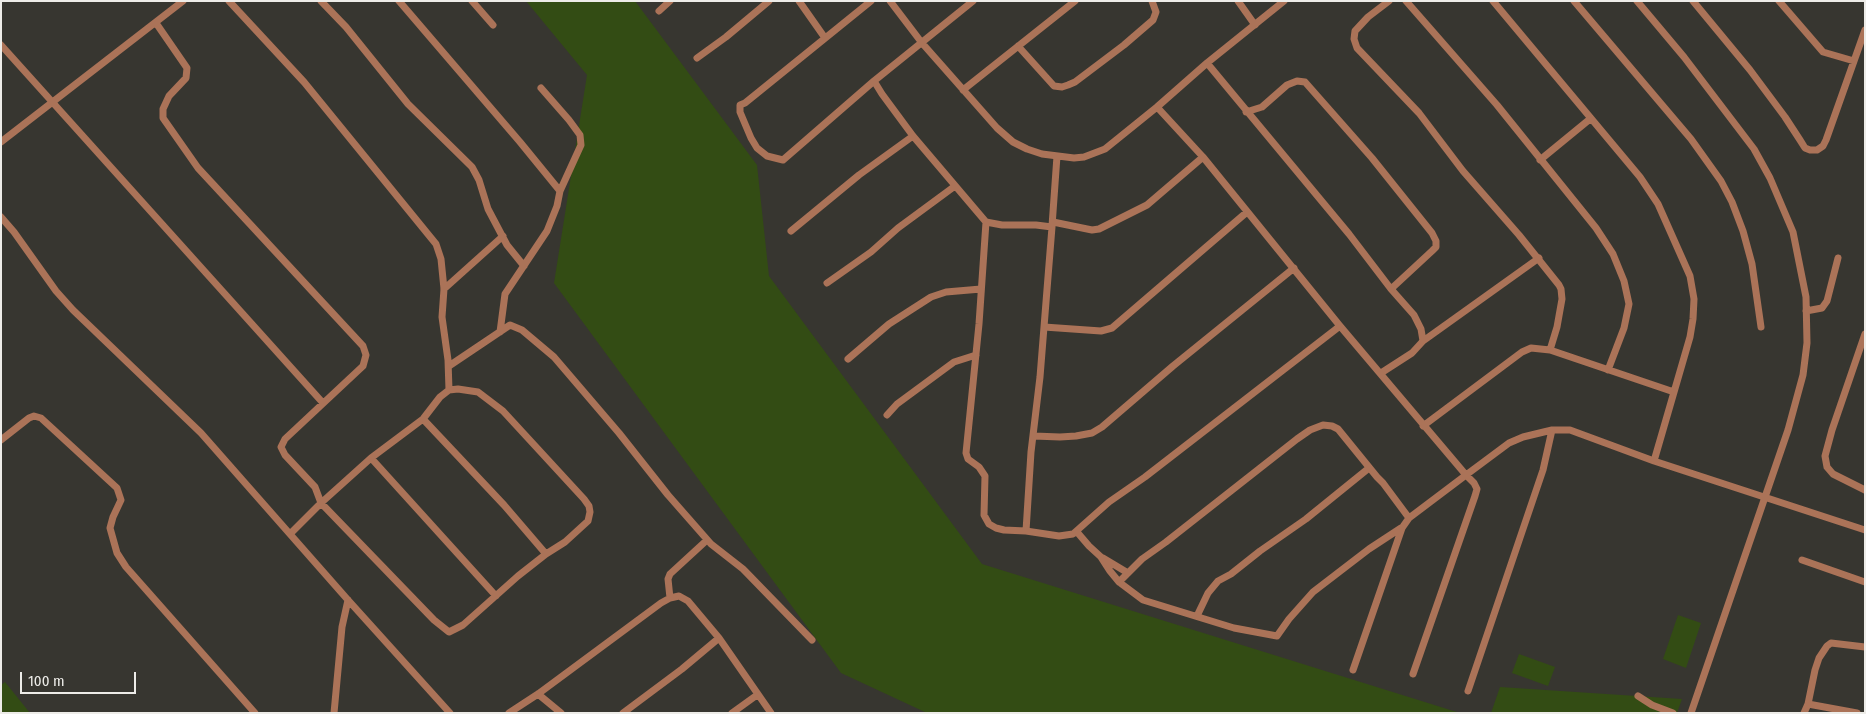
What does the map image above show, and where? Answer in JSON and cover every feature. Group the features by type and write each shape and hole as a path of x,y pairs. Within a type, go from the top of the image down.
{"street":[{"path":"1,142 183,1"},
{"path":"229,1 304,82 436,244 441,259 444,289 442,317 449,366 450,390"},
{"path":"321,1 346,27 408,104 472,167 479,180 488,209 502,236 524,266"},
{"path":"398,1 560,191"},
{"path":"472,1 493,26"},
{"path":"659,12 670,1"},
{"path":"697,58 726,37 769,1"},
{"path":"799,1 825,38"},
{"path":"871,1 745,103 740,105 740,112 744,123 757,148 767,156 782,160 874,81 972,2"},
{"path":"890,1 922,43 997,128 1013,142 1027,150 1074,158 1084,157 1105,149 1284,1"},
{"path":"963,90 1075,1"},
{"path":"1018,46 1054,86 1062,88 1076,82 1153,20 1156,12 1152,1"},
{"path":"1238,1 1255,24"},
{"path":"1389,1 1368,17 1355,31 1354,39 1357,48 1419,113 1463,171 1538,258 1561,289 1559,318 1550,350"},
{"path":"1406,1 1497,105 1596,228 1613,254 1624,281 1629,304 1624,328 1608,370"},
{"path":"1493,1 1640,177 1658,204 1690,276 1694,298 1690,337 1654,461"},
{"path":"1574,1 1691,139 1721,181 1732,202 1746,239 1752,264 1761,327"},
{"path":"1637,1 1684,58 1754,149 1770,178 1793,232 1803,277 1806,311 1807,343 1805,366 1788,430 1690,713"},
{"path":"1694,1 1786,117 1805,148 1810,150 1816,150 1823,146 1826,140 1865,30"},
{"path":"1779,1 1823,52 1854,61"},
{"path":"156,22 187,68 186,78 169,96 163,109 163,118 198,168 363,346 366,355 363,366 285,439 281,447 315,487 321,503 434,620 449,632 463,625 546,554 565,542 588,522 590,512 589,506 503,411 478,392 450,390 440,397 423,420 371,458 321,503 290,534"},
{"path":"1,45 322,403"},
{"path":"1207,63 1414,315 1421,329 1423,341"},
{"path":"874,81 913,136 986,222 1002,225 1052,225 1092,230 1108,225 1147,205 1203,157"},
{"path":"1246,112 1262,107 1287,85 1297,81 1305,82 1372,158 1432,233 1436,241 1436,247 1391,289"},
{"path":"500,332 505,294 547,231 558,206 560,191 581,144 580,135 570,120 540,88"},
{"path":"1157,107 1203,157 1423,426 1474,483 1475,496 1413,674"},
{"path":"1540,160 1590,119"},
{"path":"791,231 859,175 913,136"},
{"path":"1026,531 1057,156"},
{"path":"827,283 860,260 898,228 955,186"},
{"path":"1044,327 1101,331 1112,328 1247,212"},
{"path":"1,217 56,291 73,310 201,432 450,713"},
{"path":"986,222 967,456 979,467 984,476 984,515 989,524 1004,530 1059,536 1077,532 1109,502 1145,477 1340,326"},
{"path":"444,289 502,236"},
{"path":"1381,373 1406,357 1423,341 1538,258"},
{"path":"1806,311 1822,308 1827,301 1838,258"},
{"path":"1034,436 1060,437 1084,435 1102,427 1173,366 1294,268"},
{"path":"848,358 889,324 931,297 946,292 981,289"},
{"path":"449,366 510,326 522,330 554,357 707,540 743,569 812,640"},
{"path":"1865,334 1825,456 1827,467 1833,474 1865,490"},
{"path":"1423,426 1525,350 1532,348 1550,350 1674,392"},
{"path":"887,414 897,404 954,362 976,355"},
{"path":"1,440 29,418 34,416 41,418 117,488 121,500 110,528 117,553 126,567 255,713"},
{"path":"423,420 504,505 546,554"},
{"path":"1119,582 1142,559 1296,439 1318,426 1332,426 1338,429 1383,483 1409,518"},
{"path":"1353,670 1402,528 1409,518 1509,443 1524,437 1562,429 1582,433 1654,461 1864,529"},
{"path":"1468,691 1543,470 1552,430"},
{"path":"371,458 496,596"},
{"path":"1197,616 1208,593 1218,581 1231,574 1260,551 1300,524 1369,468"},
{"path":"1101,557 1119,582 1143,600 1234,628 1277,636 1313,592 1369,549 1402,528"},
{"path":"1077,532 1101,557 1128,573"},
{"path":"670,598 668,578 670,574 707,540"},
{"path":"1802,560 1865,582"},
{"path":"509,713 670,598 679,596 684,598 719,638 771,713"},
{"path":"334,713 342,627 348,600"},
{"path":"624,713 682,670 719,638"},
{"path":"1804,713 1819,658 1827,646 1832,643 1865,648"},
{"path":"538,694 561,713"},
{"path":"732,713 757,695"},
{"path":"1638,696 1652,705 1673,713"},
{"path":"1808,704 1857,713"}],"green space":[{"path":"526,1 635,1 757,165 769,276 982,564 1460,713 927,713 841,673 554,283 587,75"},
{"path":"1678,615 1701,623 1686,668 1663,659"},
{"path":"1519,654 1555,667 1548,686 1512,673"},
{"path":"5,682 30,713 1,713 1,685"},
{"path":"1500,687 1682,699 1677,713 1491,713"}]}
